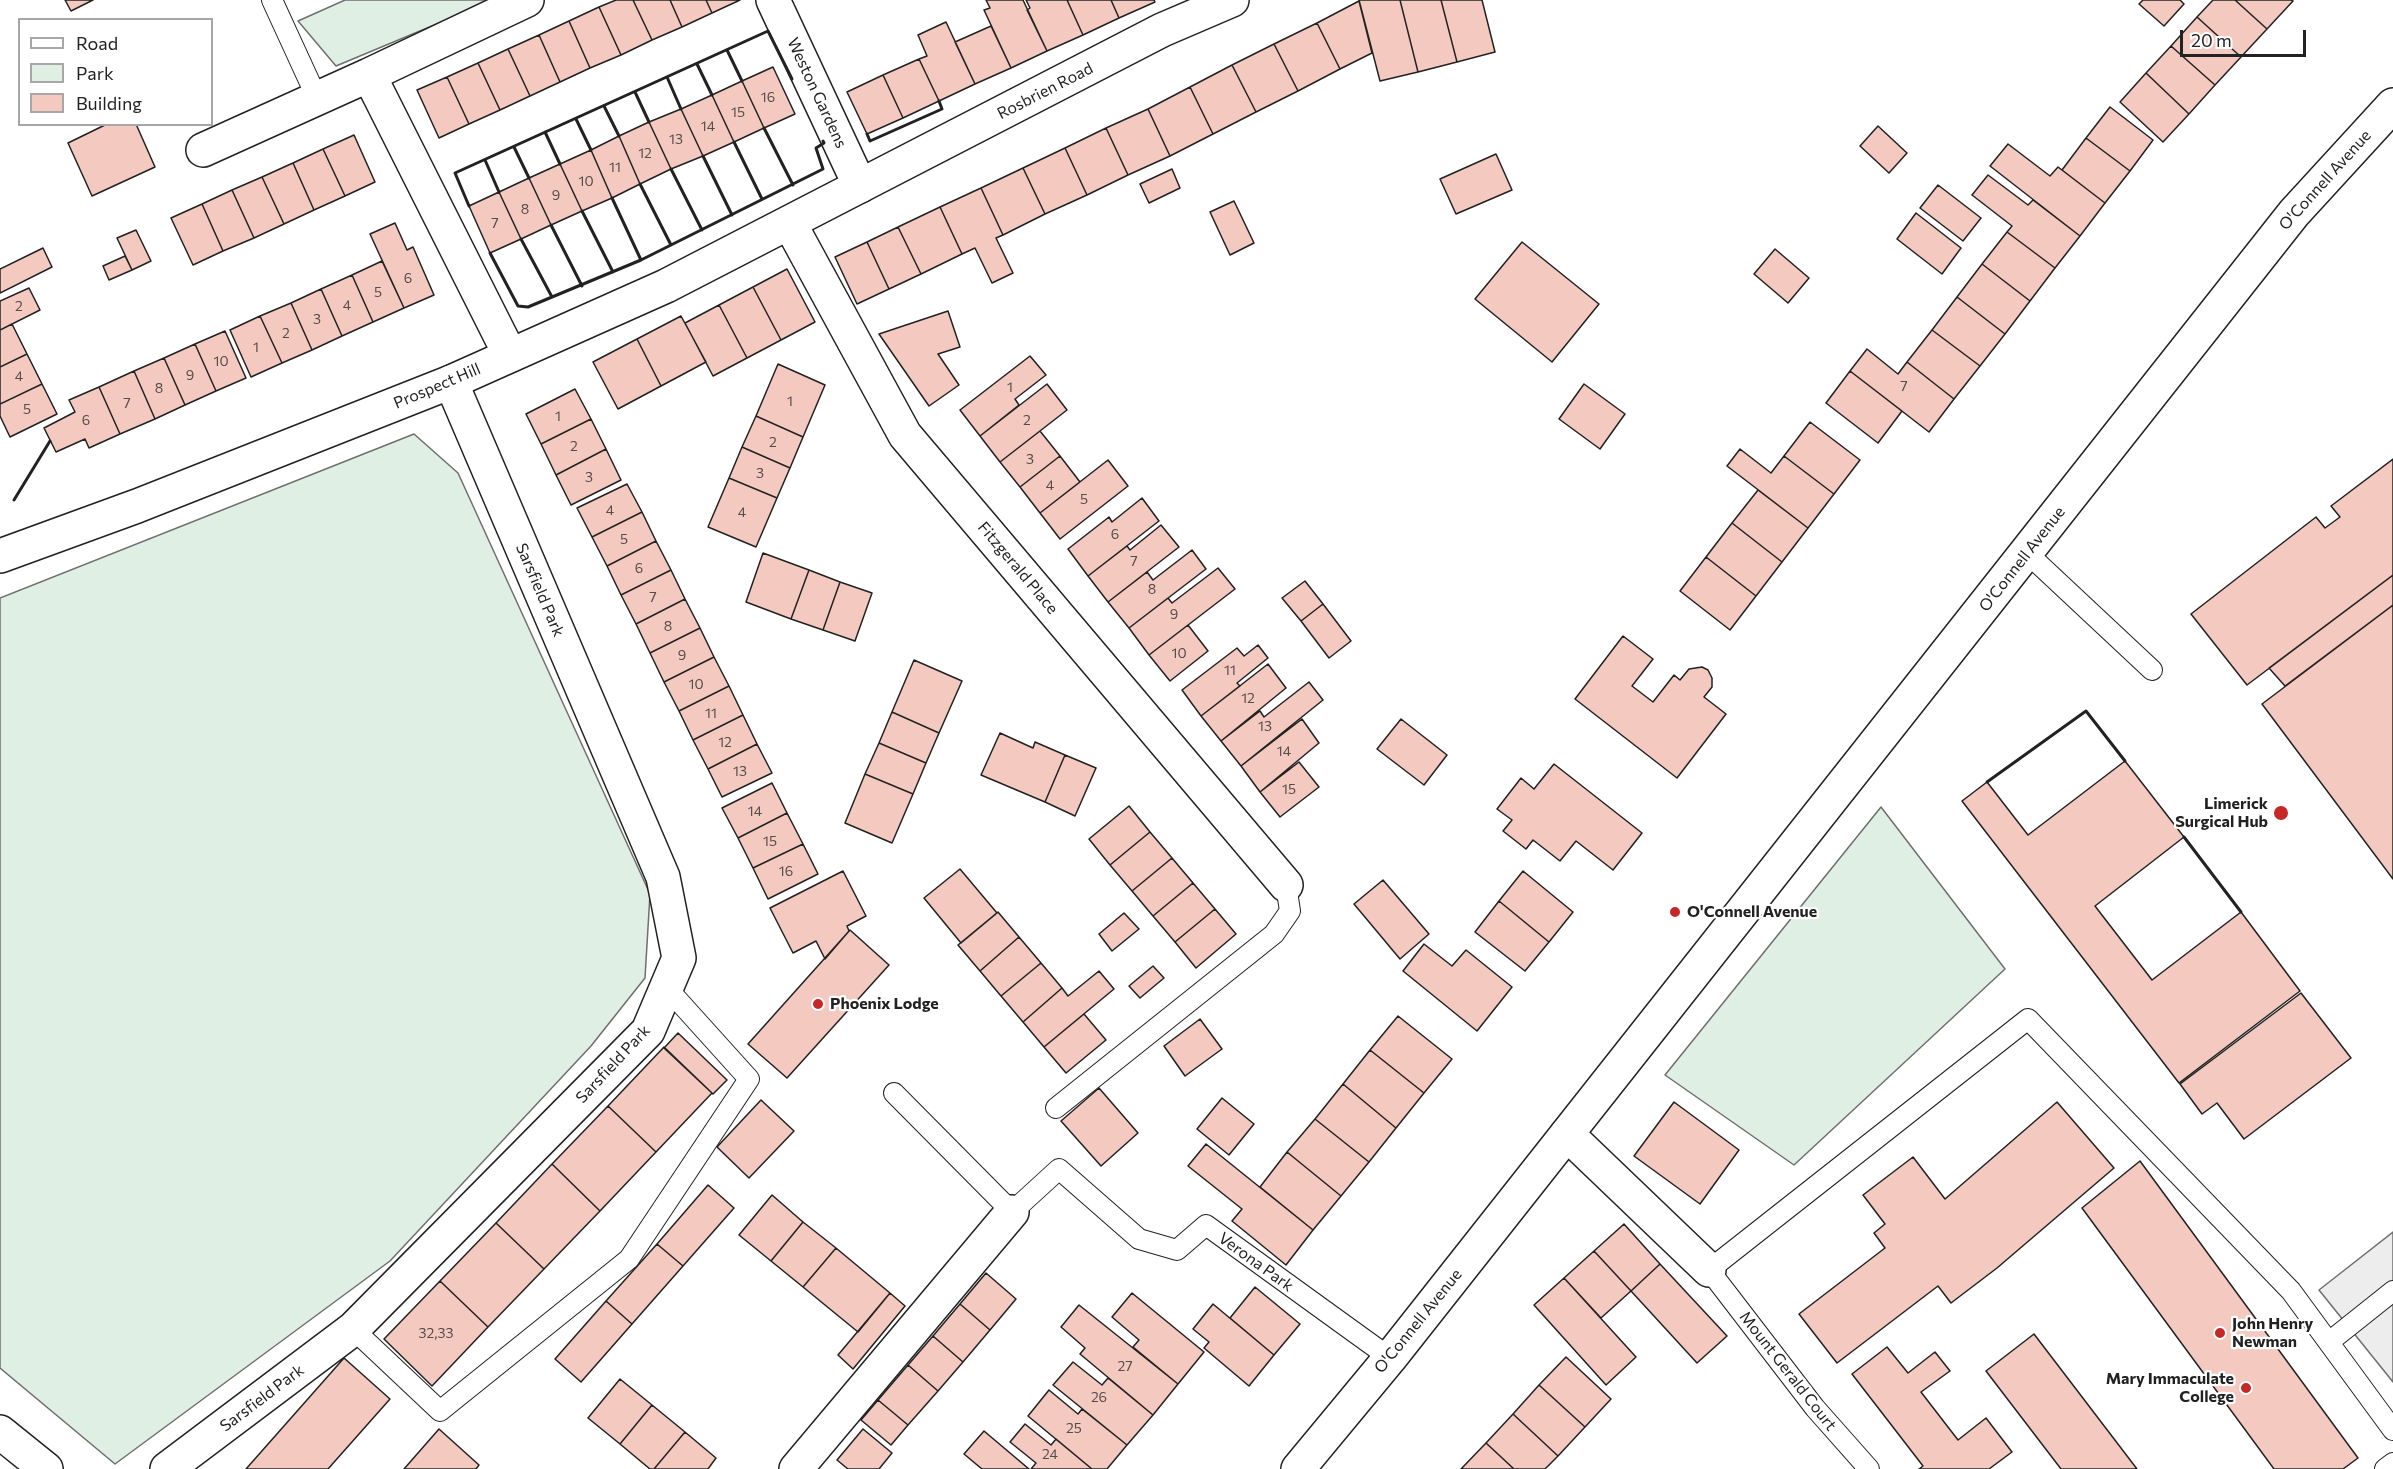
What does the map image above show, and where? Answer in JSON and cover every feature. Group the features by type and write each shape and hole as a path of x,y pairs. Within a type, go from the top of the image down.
{"street":[{"path":"203,150 527,0"},
{"name":"Weston Gardens","path":"773,0 860,186"},
{"name":"Rosbrien Road","path":"860,186 1162,30 1232,0"},
{"path":"369,75 510,355"},
{"name":"O'Connell Avenue","path":"1306,1466 2294,213 2393,105"},
{"name":"Prospect Hill","path":"0,556 137,506 451,382 666,286 860,186"},
{"name":"Fitzgerald Place","path":"790,224 905,435 1286,885"},
{"name":"Sarsfield Park","path":"167,1469 354,1329 648,1031 679,958 663,877 451,382"},
{"path":"1567,1134 1709,1270"},
{"name":"Verona Park","path":"796,1469 1012,1212"},
{"path":"0,1432 46,1469"}],"lane":[{"path":"272,0 317,99"},
{"path":"2027,554 2152,670"},
{"path":"1056,1108 1274,934 1290,910 1286,885"},
{"path":"354,1329 441,1411 629,1259 749,1079 666,987"},
{"path":"1709,1270 2028,1019 2291,1291 2393,1430"},
{"path":"894,1093 1012,1212"},
{"name":"Verona Park","path":"1012,1212 1059,1169 1139,1239 1177,1250 1206,1225 1390,1358"},
{"name":"Mount Gerald Court","path":"1709,1270 1815,1408 1869,1469"},
{"path":"2329,1342 2393,1291"},
{"path":"2385,1469 2393,1463"}],"green space":[{"path":"345,0 494,0 336,66 298,21"},
{"path":"414,434 458,473 650,894 645,978 591,1046 390,1261 115,1464 0,1368 0,598"},
{"path":"1881,807 2005,969 1794,1165 1665,1075"}],"shaded area":[{"path":"2393,1232 2393,1382 2319,1290"}],"building":[{"path":"65,0 93,0 71,11"},
{"path":"616,0 633,0 652,40 621,55 599,7"},
{"path":"633,0 670,0 682,27 652,40"},
{"path":"670,0 706,0 712,13 682,27"},
{"path":"706,0 740,0 712,13"},
{"path":"986,0 1023,0 1047,51 1011,68 984,10 990,8"},
{"path":"1026,0 1067,0 1083,35 1047,51 1027,10 1030,8"},
{"path":"1067,0 1111,0 1119,18 1083,35"},
{"path":"1111,0 1154,0 1155,2 1119,18"},
{"path":"1359,0 1400,0 1418,72 1380,81"},
{"path":"1400,0 1441,0 1457,62 1418,72"},
{"path":"1441,0 1482,0 1495,52 1457,62"},
{"path":"2143,0 2180,0 2184,4 2164,26 2139,4"},
{"path":"2213,0 2235,0 2267,29 2241,57 2197,17"},
{"path":"2235,0 2291,0 2293,1 2267,29"},
{"path":"1359,1 1372,53 1340,69 1317,23"},
{"path":"599,7 621,55 590,68 569,21"},
{"path":"2197,17 2241,57 2215,85 2171,46"},
{"path":"569,21 590,68 560,82 539,35"},
{"path":"946,22 975,84 939,101 919,59 927,56 918,35"},
{"path":"1317,23 1340,69 1298,91 1274,44"},
{"path":"991,26 1011,68 975,84 955,42"},
{"path":"539,35 560,82 530,96 508,49"},
{"path":"1274,44 1298,91 1256,112 1232,65"},
{"path":"2171,46 2215,85 2189,114 2146,73"},
{"path":"508,49 530,96 500,110 478,63"},
{"path":"919,59 939,101 903,118 883,75"},
{"path":"478,63 500,110 469,124 447,77"},
{"path":"1232,65 1256,112 1213,134 1190,87"},
{"path":"773,67 795,114 764,128 742,81"},
{"path":"2146,73 2189,114 2163,142 2120,102"},
{"path":"883,75 903,118 867,134 847,92"},
{"path":"447,77 469,124 439,138 417,90"},
{"path":"742,81 764,128 734,142 712,95"},
{"path":"1190,87 1213,134 1170,156 1148,109"},
{"path":"712,95 734,142 703,156 681,109"},
{"path":"2110,107 2153,140 2130,171 2086,138"},
{"path":"681,109 703,156 671,169 649,122"},
{"path":"1148,109 1170,156 1128,175 1106,128"},
{"path":"649,122 671,169 640,184 619,136"},
{"path":"103,126 137,126 155,167 92,196 68,143"},
{"path":"1878,126 1907,153 1889,173 1860,146"},
{"path":"1106,128 1128,175 1087,195 1065,148"},
{"path":"354,135 375,182 345,196 323,149"},
{"path":"619,136 640,184 612,198 591,150"},
{"path":"2086,138 2130,171 2105,203 2062,170"},
{"path":"2008,144 2050,176 2058,167 2105,203 2080,236 1990,166"},
{"path":"1065,148 1087,195 1045,214 1023,168"},
{"path":"323,149 345,196 314,210 293,163"},
{"path":"591,150 612,198 582,211 560,164"},
{"path":"1496,154 1512,190 1456,214 1440,179"},
{"path":"293,163 314,210 284,224 262,177"},
{"path":"560,164 582,211 551,225 529,178"},
{"path":"1023,168 1045,214 1003,235 981,188"},
{"path":"1172,169 1180,188 1149,203 1140,184"},
{"path":"1988,175 2028,205 2033,200 2080,236 2055,268 2007,232 2012,226 1972,195"},
{"path":"262,177 284,224 254,238 232,190"},
{"path":"529,178 551,225 521,239 499,192"},
{"path":"1938,185 1981,218 1963,241 1920,208"},
{"path":"981,188 1003,235 996,238 1013,273 992,283 975,248 962,254 940,207"},
{"path":"232,190 254,238 223,251 202,204"},
{"path":"499,192 521,239 490,253 469,206"},
{"path":"1234,201 1254,243 1230,255 1210,212"},
{"path":"202,204 223,251 193,265 171,218"},
{"path":"940,207 962,254 921,274 898,227"},
{"path":"1916,213 1961,248 1942,274 1897,239"},
{"path":"395,223 407,250 413,247 434,295 404,308 370,234"},
{"path":"898,227 921,274 889,289 867,242"},
{"path":"136,230 151,261 132,270 117,238"},
{"path":"2007,232 2055,268 2030,301 1982,264"},
{"path":"867,242 889,289 857,304 835,257"},
{"path":"1522,242 1599,304 1552,362 1475,299"},
{"path":"43,248 52,267 0,293 0,269"},
{"path":"1775,249 1809,278 1788,303 1754,274"},
{"path":"125,256 132,270 109,280 103,266"},
{"path":"382,261 404,308 373,322 352,275"},
{"path":"1982,264 2030,301 2005,334 1957,297"},
{"path":"787,269 815,322 781,340 753,287"},
{"path":"352,275 373,322 342,336 321,289"},
{"path":"753,287 781,340 747,358 719,305"},
{"path":"29,288 40,310 0,330 0,301"},
{"path":"321,289 342,336 312,350 291,303"},
{"path":"1957,297 2005,334 1980,366 1932,330"},
{"path":"291,303 312,350 282,363 260,316"},
{"path":"719,305 747,358 713,376 685,323"},
{"path":"948,311 960,347 938,354 959,385 929,406 879,334"},
{"path":"260,316 282,363 251,377 230,330"},
{"path":"681,316 706,362 661,386 637,339"},
{"path":"12,324 27,354 0,367 0,330"},
{"path":"1932,330 1980,366 1954,399 1907,362"},
{"path":"225,331 246,378 216,391 195,344"},
{"path":"637,339 661,386 618,409 593,362"},
{"path":"195,344 216,391 185,405 164,358"},
{"path":"1867,349 1898,374 1907,362 1954,399 1929,432 1850,371"},
{"path":"27,354 42,384 0,404 0,367"},
{"path":"1030,356 1046,375 1015,399 1019,405 980,436 960,410"},
{"path":"164,358 185,405 155,419 134,371"},
{"path":"778,364 825,385 803,437 756,416"},
{"path":"134,371 155,419 120,434 99,387"},
{"path":"1850,371 1902,411 1878,443 1826,403"},
{"path":"42,384 57,414 10,437 0,416 0,404"},
{"path":"1047,384 1067,410 1000,462 980,436"},
{"path":"1584,384 1625,414 1600,449 1559,419"},
{"path":"99,387 120,434 89,448 85,439 56,452 44,428 75,412 69,400"},
{"path":"575,389 591,419 541,444 526,414"},
{"path":"756,416 803,437 790,468 742,447"},
{"path":"591,419 606,449 556,475 541,444"},
{"path":"1810,422 1860,460 1834,494 1784,456"},
{"path":"1040,431 1060,456 1020,487 1000,462"},
{"path":"742,447 790,468 777,498 729,478"},
{"path":"606,449 621,480 571,505 556,475"},
{"path":"1740,449 1771,473 1784,456 1834,494 1808,528 1727,466"},
{"path":"1060,456 1080,482 1040,513 1020,487"},
{"path":"2393,459 2393,575 2247,685 2191,614 2316,517 2325,528 2340,517 2331,506"},
{"path":"1108,460 1128,486 1060,539 1040,513"},
{"path":"729,478 777,498 756,547 708,527"},
{"path":"627,484 642,512 592,537 577,508"},
{"path":"1758,490 1808,528 1782,562 1732,523"},
{"path":"1142,498 1159,521 1088,576 1068,549 1109,517 1112,522"},
{"path":"642,512 656,541 607,566 592,537"},
{"path":"1732,523 1782,562 1756,596 1706,557"},
{"path":"1161,525 1179,547 1108,602 1088,576 1127,546 1130,550"},
{"path":"656,541 671,570 621,595 607,566"},
{"path":"1192,550 1206,569 1129,628 1108,602 1147,572 1153,580"},
{"path":"763,553 809,570 791,619 746,602"},
{"path":"1706,557 1756,596 1730,630 1680,591"},
{"path":"1218,568 1235,589 1149,655 1129,628 1168,598 1172,603"},
{"path":"671,570 685,599 636,624 621,595"},
{"path":"809,570 840,582 823,630 791,619"},
{"path":"2393,575 2393,605 2285,686 2269,668"},
{"path":"1305,581 1323,604 1301,621 1282,598"},
{"path":"840,582 872,593 855,641 823,630"},
{"path":"685,599 700,628 650,653 636,624"},
{"path":"1323,604 1351,641 1329,658 1301,621"},
{"path":"2393,605 2393,879 2262,704"},
{"path":"1188,625 1208,651 1170,681 1149,655"},
{"path":"700,628 714,657 664,682 650,653"},
{"path":"1623,636 1653,659 1632,686 1653,702 1674,675 1680,680 1689,669 1702,667 1708,670 1712,678 1712,687 1704,697 1726,714 1677,778 1575,699"},
{"path":"1258,645 1268,658 1237,683 1240,686 1201,716 1182,690 1237,648 1244,656"},
{"path":"714,657 729,686 679,711 664,682"},
{"path":"914,660 962,681 939,733 892,712"},
{"path":"1268,664 1286,688 1221,741 1201,716"},
{"path":"1309,682 1323,700 1241,766 1221,741 1260,711 1264,717"},
{"path":"729,686 743,715 693,740 679,711"},
{"path":"892,712 939,733 926,763 879,743"},
{"path":"743,715 757,744 708,769 693,740"},
{"path":"1302,719 1319,743 1260,792 1241,766"},
{"path":"1401,719 1447,755 1424,785 1377,749"},
{"path":"1000,733 1033,748 1035,742 1065,755 1045,802 981,775"},
{"path":"879,743 926,763 913,794 865,774"},
{"path":"757,744 772,773 722,797 708,769"},
{"path":"1065,755 1096,768 1075,816 1045,802"},
{"path":"2125,761 2184,837 2095,906 2152,980 2241,912 2300,991 2179,1083 1962,801 1987,782 2028,835"},
{"path":"1299,762 1319,787 1280,817 1260,792"},
{"path":"1554,764 1642,833 1613,870 1576,841 1560,861 1533,840 1526,849 1503,831 1512,820 1497,809 1521,778 1534,789"},
{"path":"865,774 913,794 892,843 845,823"},
{"path":"772,783 787,813 738,838 722,808"},
{"path":"1129,806 1150,832 1110,865 1089,839"},
{"path":"787,813 803,844 753,868 738,838"},
{"path":"1150,832 1172,858 1132,891 1110,865"},
{"path":"803,844 818,874 768,899 753,868"},
{"path":"1172,858 1193,883 1153,916 1132,891"},
{"path":"960,869 997,913 961,943 924,898"},
{"path":"843,871 866,916 847,926 849,931 825,959 816,941 793,953 770,908"},
{"path":"1523,871 1573,912 1549,942 1499,901"},
{"path":"1383,880 1429,934 1400,959 1354,904"},
{"path":"1193,883 1215,909 1175,942 1153,916"},
{"path":"1499,901 1549,942 1525,971 1475,932"},
{"path":"1215,909 1236,934 1196,968 1175,942"},
{"path":"998,912 1019,937 980,971 958,945"},
{"path":"1124,913 1139,929 1112,951 1099,934"},
{"name":"Phoenix Lodge","path":"850,930 889,965 787,1078 748,1044"},
{"path":"1019,937 1041,963 1001,996 980,971"},
{"path":"1424,944 1452,966 1466,950 1512,987 1477,1031 1403,971"},
{"path":"1041,963 1062,988 1023,1022 1001,996"},
{"path":"1153,966 1164,978 1140,998 1129,986"},
{"path":"1099,971 1114,989 1044,1047 1023,1022 1062,988 1068,996"},
{"path":"2301,993 2351,1058 2244,1139 2217,1103 2202,1114 2180,1084"},
{"path":"1084,1014 1106,1040 1066,1073 1044,1047"},
{"path":"1398,1016 1452,1059 1424,1093 1370,1050"},
{"path":"1200,1019 1222,1049 1185,1076 1164,1046"},
{"path":"678,1033 727,1080 713,1094 664,1048"},
{"path":"664,1047 712,1093 656,1152 608,1106"},
{"path":"1370,1050 1424,1093 1396,1128 1343,1084"},
{"path":"1343,1084 1396,1128 1369,1162 1315,1119"},
{"path":"1099,1088 1138,1133 1101,1166 1061,1121"},
{"path":"1222,1098 1254,1124 1229,1155 1197,1129"},
{"path":"761,1100 794,1131 749,1178 717,1147"},
{"path":"1674,1102 1739,1150 1700,1204 1634,1156"},
{"path":"2057,1102 2114,1168 1997,1268 1951,1303 1938,1286 1837,1363 1799,1314 1885,1248 1874,1233 1885,1224 1863,1195 1913,1157 1945,1199"},
{"path":"608,1106 656,1152 600,1211 552,1164"},
{"path":"1315,1119 1369,1162 1341,1196 1287,1152"},
{"path":"1206,1144 1313,1230 1286,1265 1232,1221 1242,1209 1188,1166"},
{"path":"1287,1152 1341,1196 1313,1230 1260,1187"},
{"name":"John Henry Newman","path":"2140,1161 2358,1458 2343,1469 2274,1469 2082,1208"},
{"path":"552,1164 600,1211 544,1269 496,1223"},
{"path":"708,1185 734,1208 683,1266 657,1244"},
{"path":"772,1195 803,1222 771,1261 739,1235"},
{"path":"803,1222 836,1248 803,1287 771,1261"},
{"path":"496,1223 544,1269 488,1327 440,1281"},
{"path":"1624,1224 1660,1264 1631,1291 1594,1251"},
{"path":"657,1244 683,1266 632,1324 606,1301"},
{"path":"836,1248 890,1293 858,1332 803,1287"},
{"path":"1594,1251 1631,1291 1601,1318 1564,1278"},
{"path":"1660,1264 1727,1336 1697,1363 1631,1291"},
{"path":"986,1273 1016,1299 990,1330 960,1304"},
{"path":"1564,1278 1636,1357 1606,1385 1534,1305"},
{"path":"440,1281 488,1327 432,1386 384,1339"},
{"path":"1255,1287 1300,1324 1274,1355 1230,1318"},
{"path":"890,1293 905,1306 853,1369 838,1355"},
{"path":"1132,1293 1204,1352 1178,1384 1133,1347 1139,1340 1112,1317"},
{"path":"606,1301 632,1324 581,1382 555,1359"},
{"path":"960,1304 990,1330 963,1362 933,1336"},
{"path":"1213,1304 1274,1355 1249,1386 1204,1348 1209,1342 1193,1329"},
{"path":"1079,1305 1178,1384 1153,1415 1080,1354 1085,1348 1061,1327"},
{"path":"2034,1334 2137,1469 2061,1469 1986,1371"},
{"path":"933,1336 963,1362 938,1391 908,1365"},
{"path":"1887,1347 1908,1373 1935,1352 1950,1371 1921,1392 1958,1440 1986,1418 2012,1452 1989,1469 1919,1469 1923,1466 1852,1374"},
{"path":"1566,1357 1611,1399 1585,1427 1539,1385"},
{"path":"344,1358 390,1399 328,1469 246,1469"},
{"path":"1073,1362 1102,1385 1108,1378 1153,1415 1127,1445 1053,1385"},
{"path":"908,1365 938,1391 908,1425 878,1400"},
{"path":"620,1379 652,1405 620,1444 588,1418"},
{"path":"1539,1385 1585,1427 1558,1456 1513,1414"},
{"path":"1049,1390 1078,1414 1082,1409 1127,1445 1107,1469 1092,1469 1028,1416"},
{"path":"878,1400 908,1425 891,1445 861,1420"},
{"path":"652,1405 685,1432 654,1469 650,1469 620,1444"},
{"path":"1513,1414 1558,1456 1545,1469 1514,1469 1486,1443"},
{"path":"1025,1424 1051,1445 1056,1439 1092,1469 1031,1469 1036,1463 1010,1442"},
{"path":"439,1429 479,1465 476,1469 404,1469"},
{"path":"863,1429 892,1453 879,1469 848,1469 837,1460"},
{"path":"984,1431 1029,1469 982,1469 964,1454"},
{"path":"685,1432 716,1458 708,1469 654,1469"},
{"path":"1486,1443 1514,1469 1461,1469"}],"wall":[{"path":"469,206 455,173 768,31 792,79"},
{"path":"727,50 742,81"},
{"path":"697,64 712,95"},
{"path":"667,77 681,109"},
{"path":"635,92 649,122"},
{"path":"867,134 870,141 942,109 939,101"},
{"path":"604,106 619,136"},
{"path":"576,119 591,150"},
{"path":"764,128 793,185"},
{"path":"545,132 560,164"},
{"path":"490,253 518,306 528,307 641,260 823,169 816,148 824,143 823,141"},
{"path":"734,142 762,199"},
{"path":"514,147 529,178"},
{"path":"703,156 732,215"},
{"path":"485,160 499,192"},
{"path":"671,169 702,230"},
{"path":"640,184 671,245"},
{"path":"612,198 641,260"},
{"path":"582,211 613,272"},
{"path":"551,225 582,286"},
{"path":"521,239 552,297"},
{"path":"14,500 50,441"},
{"path":"1987,782 2086,711 2125,761"},
{"path":"2184,837 2241,912"}],"place":[{"name":"Limerick Surgical Hub","path":"2281,813"},
{"name":"O'Connell Avenue","path":"1675,912"},
{"name":"Phoenix Lodge","path":"818,1004"},
{"name":"John Henry Newman","path":"2220,1333"},
{"name":"Mary Immaculate College","path":"2246,1388"}]}
